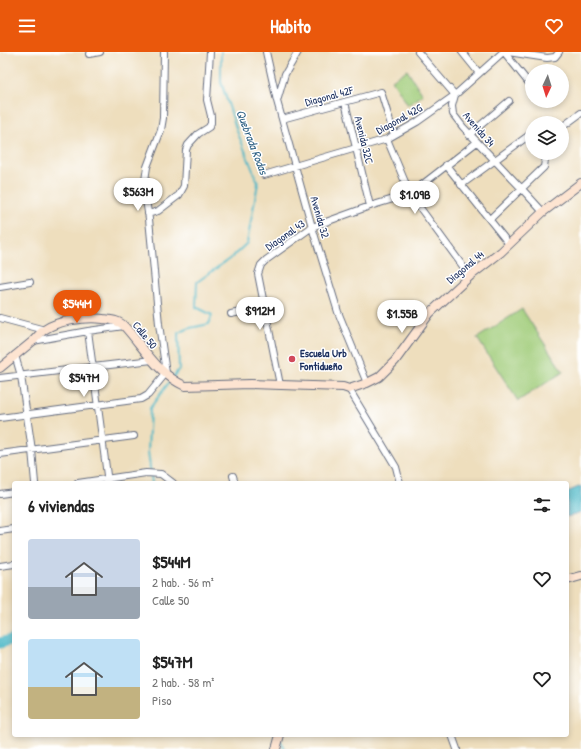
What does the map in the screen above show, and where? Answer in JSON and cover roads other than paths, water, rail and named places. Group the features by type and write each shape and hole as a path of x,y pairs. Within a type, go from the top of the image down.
{"main road":[{"name":"Diagonal 44","path":"185,386 250,384 344,387 350,389 379,377 395,361 430,313 470,276 501,252 543,212 581,182"},
{"name":"Calle 50","path":"0,368 45,330 60,323 91,318 118,322 124,326 152,360 168,375 185,386"},
{"path":"276,749 279,737"}],"street":[{"path":"89,54 100,52"},
{"path":"0,418 141,399 148,395 168,375 159,324 144,187 147,167 161,130 163,118 164,52"},
{"path":"148,214 158,211 179,194 184,186 186,150 188,145 198,134 209,127 211,123 207,100 210,52"},
{"name":"Avenida 32","path":"266,52 277,101 312,227 338,312 367,383"},
{"path":"277,101 285,74 298,52"},
{"path":"418,52 455,95"},
{"path":"462,52 479,73"},
{"path":"503,52 525,79"},
{"name":"Diagonal 42G","path":"264,175 387,139 417,122 455,95 503,52"},
{"path":"508,52 547,58 554,57 559,52"},
{"name":"Diagonal 42F","path":"282,119 379,92 382,93 394,135"},
{"name":"Avenida 34","path":"455,95 452,106 454,114 469,135 522,188 543,212"},
{"path":"469,135 510,101"},
{"name":"Avenida 32C","path":"345,102 370,206"},
{"path":"569,122 581,113"},
{"path":"462,185 525,138"},
{"path":"387,139 410,194 470,276"},
{"name":"Diagonal 43","path":"264,307 258,274 261,265 266,260 312,227 370,206 410,194 430,180 446,165 477,142"},
{"path":"490,220 544,167 545,160"},
{"path":"446,165 509,244"},
{"path":"0,287 30,282"},
{"path":"231,314 264,307 280,385"},
{"path":"0,318 45,330"},
{"path":"33,341 124,326"},
{"path":"88,331 107,481 146,473 161,474 170,481"},
{"path":"15,355 21,376 32,450 34,481"},
{"path":"0,378 152,360"},
{"path":"350,389 396,467 400,481"},
{"path":"0,454 134,436"},
{"path":"233,476 234,481"},
{"path":"0,494 12,492"},
{"path":"0,531 12,529"},
{"path":"0,566 12,564"},
{"path":"453,737 457,749"}],"water":[{"path":"581,486 581,512 569,516 569,491"}],"waterway":[{"name":"Quebrada Rodas","path":"173,377 179,369 178,333 190,328 209,324 212,315 196,307 197,282 232,257 247,243 258,183 237,131 221,82 221,52"},
{"name":"Quebrada Rodas","path":"152,481 148,452 150,408 170,381"},
{"path":"0,643 12,640"},
{"path":"281,741 285,749"}],"place":[{"name":"Escuela Urb Fontidueño","path":"292,359"}]}
